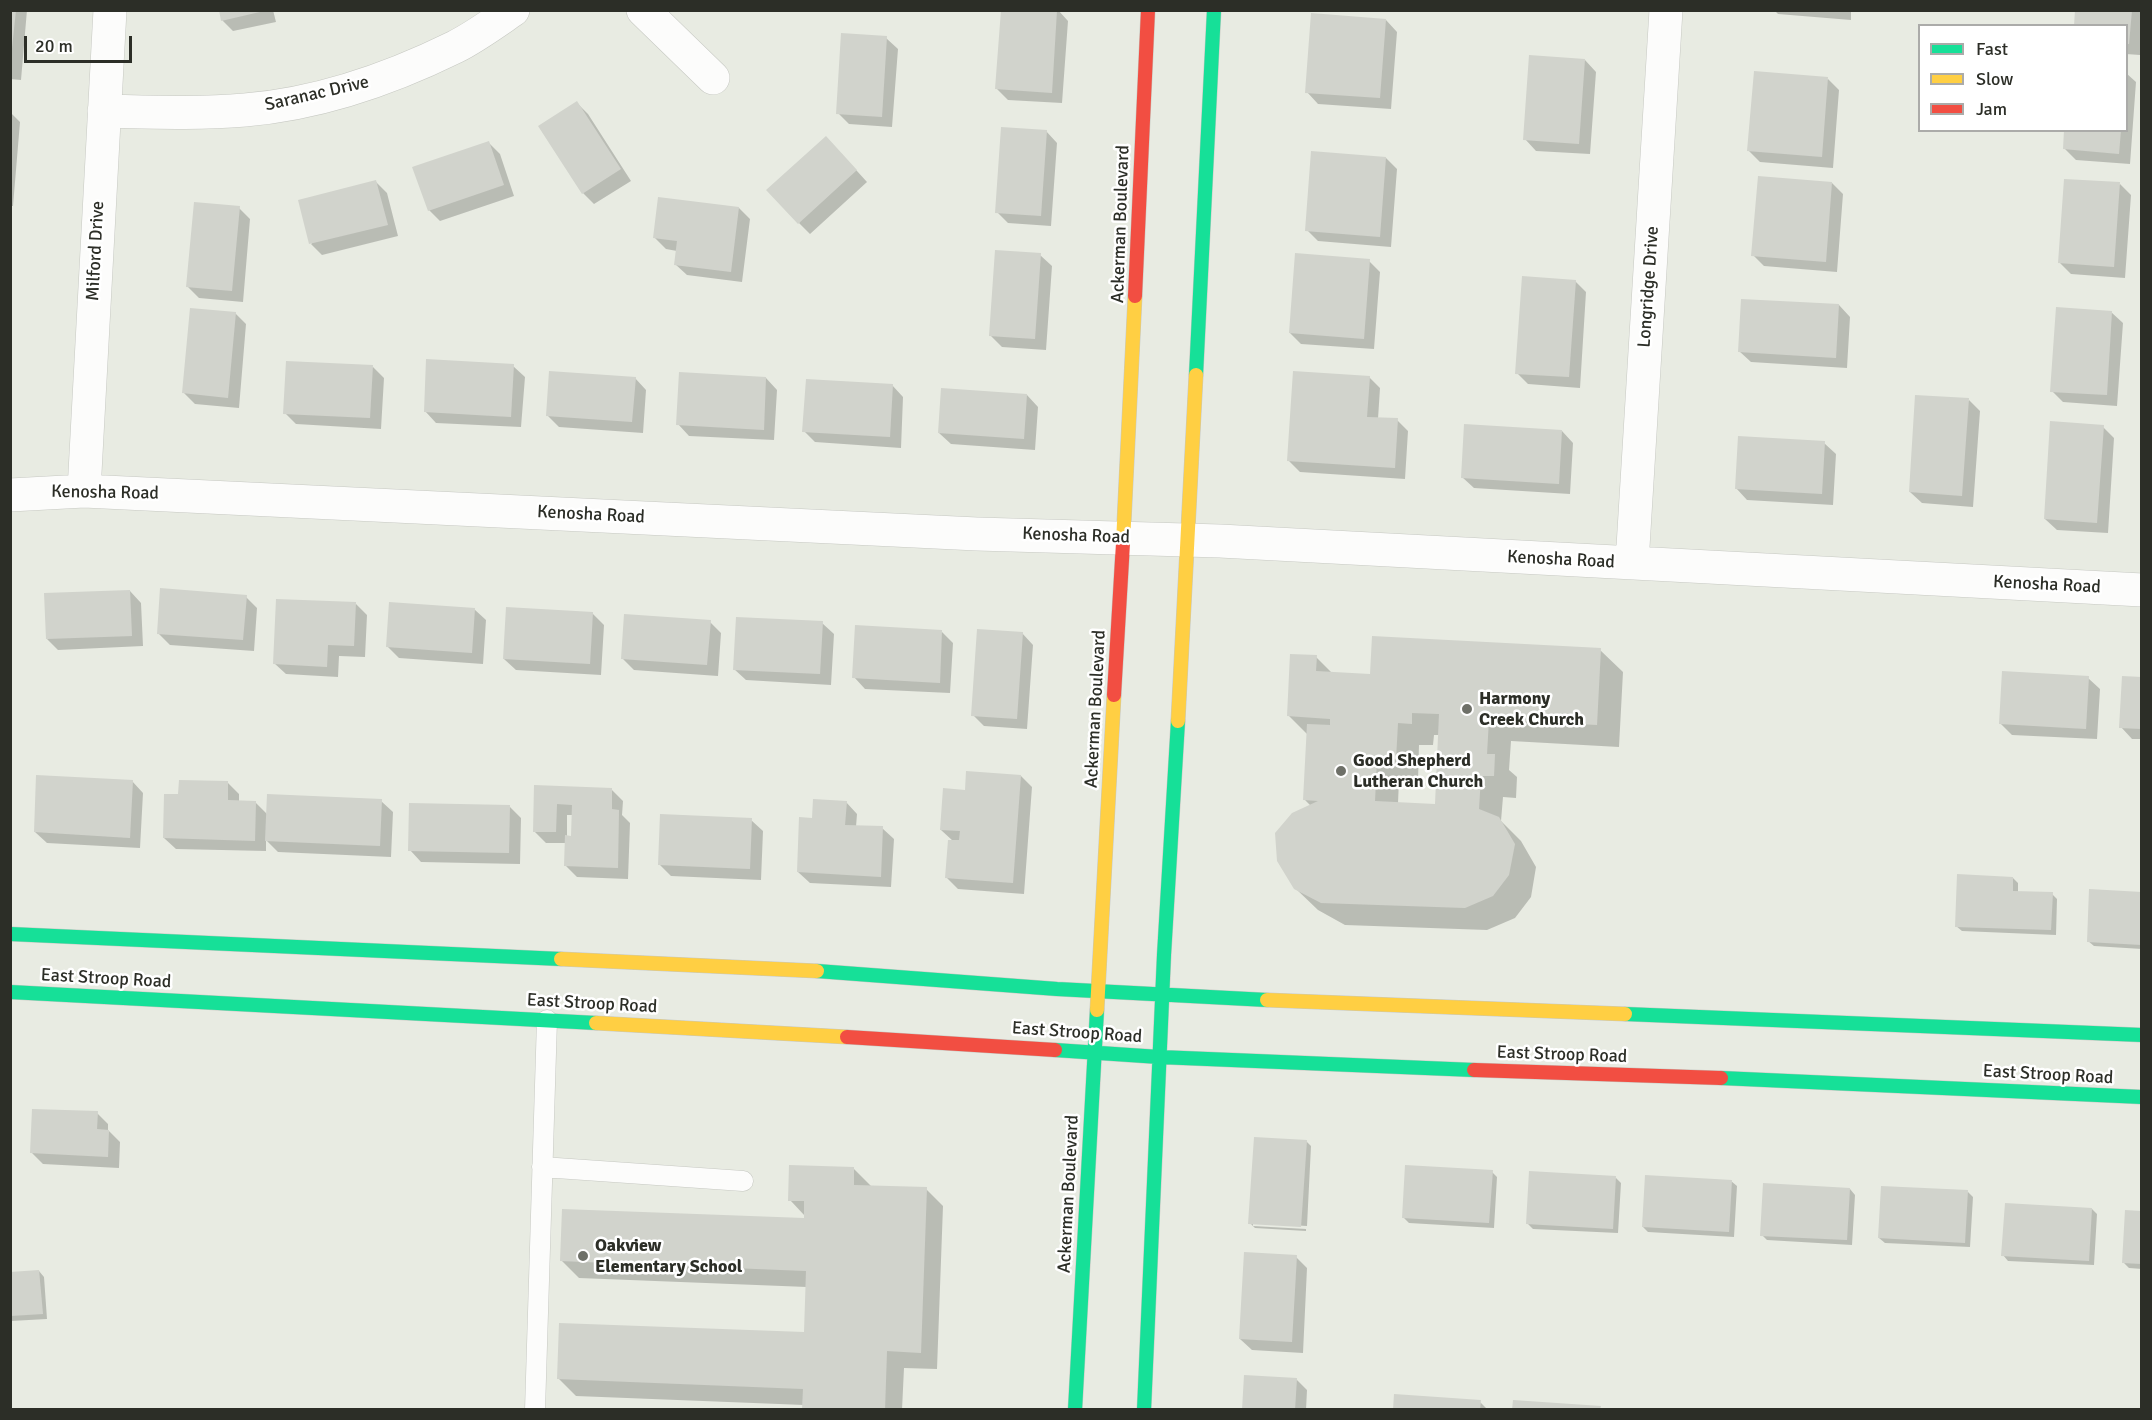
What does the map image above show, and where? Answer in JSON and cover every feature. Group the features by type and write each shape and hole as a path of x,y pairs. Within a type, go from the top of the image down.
{"main road":[{"name":"Ackerman Boulevard","path":"1075,1410 1124,538 1148,10"},
{"path":"1144,1410 1162,995 1188,540 1214,10"},
{"path":"10,934 858,973 1162,995 2142,1035"},
{"name":"East Stroop Road","path":"10,992 547,1020 1160,1057 1601,1075 1762,1079 2142,1097"}],"street":[{"name":"Milford Drive","path":"84,491 110,10"},
{"name":"Saranac Drive","path":"104,111 168,113 247,110 316,98 386,78 456,46 513,10"},
{"path":"644,10 713,78"},
{"name":"Longridge Drive","path":"1632,563 1666,10"},
{"name":"Kenosha Road","path":"10,495 84,491 953,532 1188,540 2142,590"}],"lane":[{"path":"535,1410 547,1020"},
{"path":"542,1167 743,1181"}],"building":[{"path":"10,10 16,10 12,48 10,48"},
{"path":"219,10 263,10 264,11 221,21"},
{"path":"1001,10 1057,10 1052,93 995,89"},
{"path":"2075,10 2132,10 2129,44 2128,24 2074,24"},
{"path":"1311,13 1386,19 1380,98 1305,93"},
{"path":"841,33 887,36 882,117 836,114"},
{"path":"1529,55 1585,59 1579,144 1523,140"},
{"path":"1754,71 1828,77 1822,157 1747,151"},
{"path":"577,101 621,169 582,194 538,126"},
{"path":"1001,127 1047,130 1041,216 995,213"},
{"path":"2064,132 2121,132 2119,154 2063,149"},
{"path":"826,136 857,170 798,224 766,190"},
{"path":"489,141 504,185 428,211 412,167"},
{"path":"1311,151 1386,157 1380,237 1305,231"},
{"path":"1758,176 1832,182 1826,262 1751,256"},
{"path":"2064,179 2120,182 2114,267 2058,263"},
{"path":"376,180 388,225 309,244 298,200"},
{"path":"658,197 739,207 731,272 674,265 677,241 653,238"},
{"path":"194,202 240,206 232,291 186,287"},
{"path":"995,250 1041,253 1035,339 989,336"},
{"path":"1295,253 1370,259 1364,339 1289,333"},
{"path":"1522,276 1576,280 1569,377 1515,374"},
{"path":"1741,299 1839,304 1836,358 1738,352"},
{"path":"2056,307 2112,311 2107,395 2050,392"},
{"path":"190,308 236,312 228,398 182,393"},
{"path":"426,359 514,364 511,417 424,412"},
{"path":"286,361 373,365 370,418 283,414"},
{"path":"549,371 636,377 632,422 546,416"},
{"path":"1293,371 1370,376 1367,417 1398,418 1395,468 1287,461"},
{"path":"679,372 766,377 764,430 676,425"},
{"path":"806,379 893,384 890,437 802,432"},
{"path":"941,388 1027,394 1024,439 938,433"},
{"path":"1915,395 1969,398 1962,496 1909,492"},
{"path":"2050,421 2104,425 2097,523 2044,519"},
{"path":"1464,424 1562,430 1559,484 1461,478"},
{"path":"1738,436 1825,441 1822,494 1735,489"},
{"path":"160,588 247,595 243,640 157,634"},
{"path":"130,590 132,636 46,639 44,593"},
{"path":"276,599 356,602 354,646 328,645 327,667 273,664"},
{"path":"389,602 475,608 472,653 386,647"},
{"path":"506,607 593,612 590,664 503,659"},
{"path":"624,614 711,620 707,665 621,659"},
{"path":"736,617 823,621 820,674 733,670"},
{"path":"855,625 942,630 940,683 852,678"},
{"path":"977,629 1023,632 1017,719 971,716"},
{"name":"Good Shepherd Lutheran Church","path":"1372,636 1601,648 1597,725 1489,719 1487,754 1495,754 1494,776 1481,776 1479,809 1499,817 1515,844 1509,875 1493,896 1465,908 1321,903 1294,889 1277,861 1275,833 1292,813 1318,801 1303,800 1307,724 1330,725 1330,719 1287,716 1290,654 1317,655 1316,671 1370,674","holes":["1412,713 1439,714 1435,804 1375,801 1377,758 1396,759 1398,723 1412,724"]},
{"path":"2002,671 2089,676 2086,729 1999,724"},
{"path":"2122,676 2142,677 2142,729 2119,728"},
{"path":"966,771 1021,775 1013,883 945,878 948,840 959,840 960,831 940,830 943,788 965,790"},
{"path":"36,775 133,780 130,838 34,832"},
{"path":"179,780 228,781 228,800 256,801 255,841 163,838 164,794 178,794"},
{"path":"534,785 612,788 612,809 619,810 618,868 564,866 565,835 571,836 572,805 557,804 556,832 533,832"},
{"path":"267,794 382,799 380,846 265,841"},
{"path":"813,799 847,801 845,825 883,826 881,877 797,872 799,817 812,818"},
{"path":"409,803 510,805 509,853 408,851"},
{"path":"660,814 752,818 750,869 658,865"},
{"path":"1957,874 2013,877 2013,891 2053,892 2051,930 1955,927"},
{"path":"2089,889 2142,892 2142,945 2087,942"},
{"path":"32,1109 98,1111 97,1129 109,1130 108,1157 30,1153"},
{"path":"1254,1137 1307,1140 1301,1227 1248,1224"},
{"path":"789,1165 854,1167 854,1185 927,1187 921,1353 887,1351 885,1410 802,1410 803,1389 557,1379 559,1323 804,1332 806,1271 560,1261 562,1209 804,1218 804,1201 788,1201"},
{"path":"1405,1165 1493,1170 1489,1223 1402,1218"},
{"path":"1529,1171 1616,1176 1613,1229 1526,1224"},
{"path":"1645,1175 1732,1180 1729,1232 1642,1227"},
{"path":"1763,1183 1850,1188 1847,1240 1760,1236"},
{"path":"1881,1186 1968,1190 1965,1243 1878,1238"},
{"path":"2005,1203 2092,1208 2089,1261 2001,1256"},
{"path":"2125,1210 2142,1211 2142,1264 2122,1263"},
{"path":"1244,1252 1297,1255 1292,1342 1239,1339"},
{"path":"39,1270 43,1314 10,1316 10,1272"},
{"path":"1244,1375 1297,1378 1295,1410 1242,1410"},
{"path":"1394,1394 1481,1400 1480,1410 1393,1410"},
{"path":"1513,1400 1601,1406 1600,1410 1512,1410"}],"traffic: fast":[{"path":"1196,375 1214,10"},
{"path":"1144,1410 1164,955 1178,721"},
{"path":"10,934 561,959"},
{"path":"817,971 1057,989 1267,1000"},
{"path":"10,992 596,1023"},
{"path":"1075,1410 1097,1010"},
{"path":"1625,1014 2142,1035"},
{"path":"1055,1050 1159,1057 1474,1070"},
{"path":"1721,1078 2142,1097"}],"traffic: slow":[{"path":"1123,543 1135,296"},
{"path":"1178,721 1196,375"},
{"path":"1097,1010 1114,695"},
{"path":"561,959 817,971"},
{"path":"1267,1000 1625,1014"},
{"path":"596,1023 847,1037"}],"traffic: jam":[{"path":"1135,296 1148,10"},
{"path":"1114,695 1123,543"},
{"path":"847,1037 1055,1050"},
{"path":"1474,1070 1721,1078"}],"place":[{"name":"Harmony Creek Church","path":"1467,709"},
{"name":"Good Shepherd Lutheran Church","path":"1341,771"},
{"name":"Oakview Elementary School","path":"583,1256"}]}
